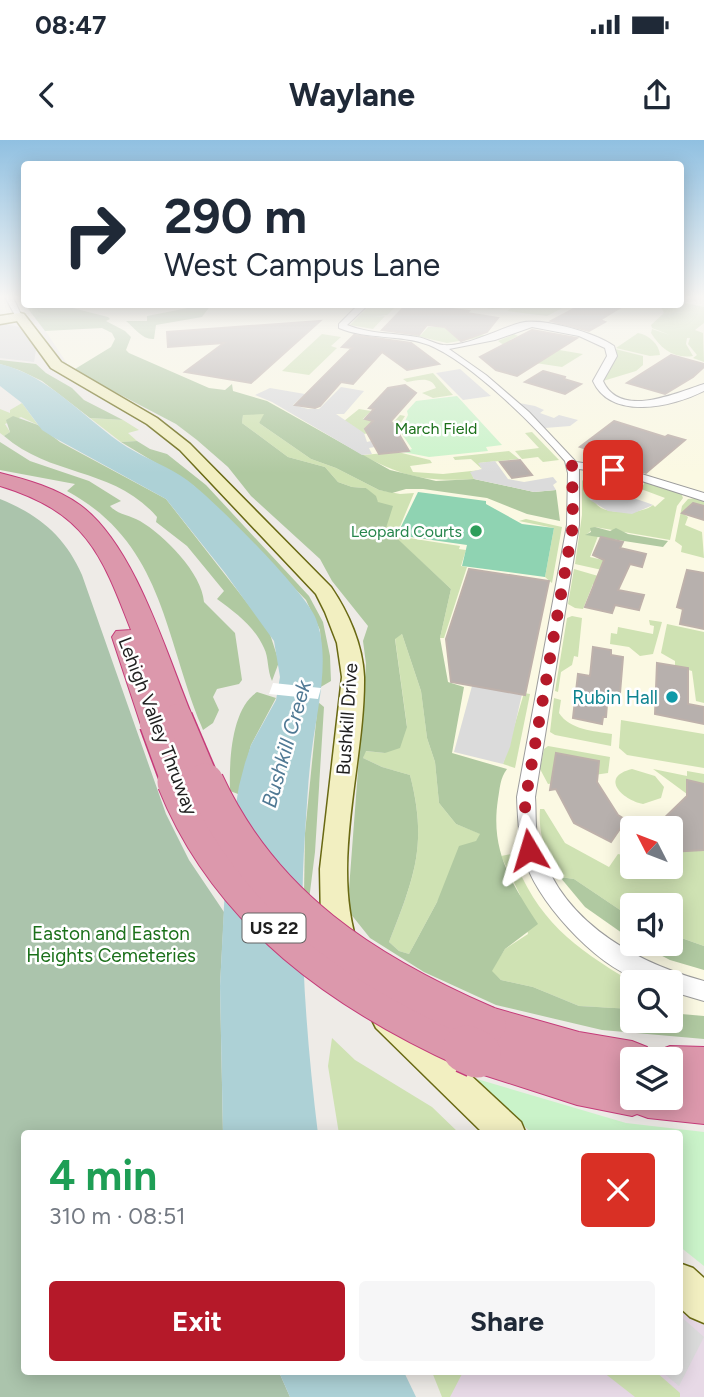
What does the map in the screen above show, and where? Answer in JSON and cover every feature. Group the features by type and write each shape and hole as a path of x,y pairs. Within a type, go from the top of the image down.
{"highway":[{"name":"Lehigh Valley Thruway","path":"0,479 44,493 68,507 89,523 106,543 118,566 166,721 175,780 198,830 224,872 255,910 314,962 363,996 417,1027 620,1060"},
{"name":"Lehigh Valley Thruway","path":"0,490 44,508 68,524 85,543 166,721"},
{"name":"Lehigh Valley Thruway","path":"482,1039 577,1084 620,1093"},
{"path":"683,1067 704,1068"},
{"path":"683,1100 704,1102"}],"street":[{"name":"Bushkill Drive","path":"49,356 54,363 152,421 186,447 324,591 352,652 353,677 334,869 335,922 350,971 395,1029 505,1130"},
{"path":"454,356 533,424 572,465 625,472 704,497"},
{"path":"612,356 598,381 601,391 609,397 630,402 658,402 685,397 704,387"},
{"path":"572,465 573,525 526,797 524,820 529,850 537,873 554,900 586,932 631,964 673,982 704,991"},
{"path":"683,1285 704,1303"}],"shaded area":[{"path":"0,356 35,356 34,362 0,358"},
{"path":"62,356 704,356 704,1022 683,1020 683,970 620,970 620,1013 413,956 376,624 341,579 203,438 68,365"},
{"path":"460,369 491,396 463,400 436,373"},
{"path":"341,387 364,391 344,414 336,414 364,433 367,442 371,441 375,447 369,448 372,454 362,455 272,402 255,395 270,388 305,394 293,405 319,409"},
{"path":"514,402 535,406 544,410 540,413 554,418 559,415 578,420 570,426 545,428"},
{"path":"495,461 508,479 524,482 553,477 557,482 553,485 556,490 534,492 474,479 470,472 482,469 478,463"},
{"path":"598,486 653,505 632,514 608,511 590,500 591,491"},
{"path":"472,686 522,694 510,747 503,764 454,752"},
{"path":"683,1307 704,1325 704,1397 444,1397 455,1375 683,1375"},
{"path":"683,1319 704,1337 679,1386 666,1375 683,1375"}],"green space":[{"path":"97,356 135,356 209,388 225,390 232,384 233,391 267,401 390,470 436,481 474,479 534,492 556,490 560,521 527,514 487,498 423,489 406,489 392,493 379,490 336,468 311,459 259,423 264,414 243,415 242,423 288,457 325,467 338,482 366,488 376,496 378,502 393,506 386,528 451,589 440,638 448,682 464,687 452,753 507,769 501,783 496,818 500,850 511,880 538,924 505,949 492,971 501,980 533,987 579,1006 620,1008 620,1032 602,1030 496,1005 424,972 370,938 350,913 349,889 366,664 363,641 368,626 332,581 320,559 251,496 228,467 197,440 176,424 75,371","holes":["402,634 421,691 427,738 435,762 439,803 456,824 480,834 476,841 459,846 437,902 409,954 399,951 389,942 416,861 418,822 410,775 363,758 366,751 385,753 400,748 407,727 395,639"]},
{"path":"299,356 329,356 309,375 282,371"},
{"path":"520,356 580,356 562,367 529,362"},
{"path":"616,356 643,356 643,365 636,371 603,381"},
{"path":"704,356 704,362 693,358"},
{"path":"0,360 36,364 72,388 84,400 123,420 90,418 42,381 0,364"},
{"path":"433,373 453,395 433,398 422,393 436,388 431,382 407,382 403,379"},
{"name":"March Field","path":"457,396 502,445 486,447 488,451 429,457 403,452 412,449 400,431 408,415 407,411 416,401"},
{"path":"22,403 38,425 21,417 5,424 10,432 4,436 0,433 0,409 10,413 10,410"},
{"path":"359,409 371,411 363,419 393,423 400,415 405,416 396,430 363,434 344,421"},
{"path":"243,414 265,414 259,423 311,459 336,468 379,490 400,494 414,493 396,536 460,546 459,549 466,550 461,566 467,567 444,638 440,638 451,589 385,528 378,502 366,488 338,482 325,467 288,457 242,423"},
{"path":"13,416 38,425 60,442 166,499 269,631 279,662 272,681 266,652 260,640 244,620 217,599 224,591 187,546 156,522 157,517 140,501 122,489 43,459 4,436 10,432 6,420"},
{"path":"90,418 123,420 139,430 128,433 137,441 121,442"},
{"path":"532,432 559,460 543,462 538,457 522,459 515,451 539,448 525,433"},
{"path":"137,441 150,449 167,454 206,485 309,596 323,622 330,656 331,681 319,688 322,666 320,630 306,600 194,486 121,442"},
{"path":"0,442 30,461 89,481 121,501 110,506 150,527 189,567 197,579 204,602 235,633 242,680 239,684 217,689 213,697 219,710 213,723 203,730 156,594 142,564 123,537 99,512 67,491 75,484 0,470"},
{"path":"509,451 519,459 479,463 482,469 471,459 455,460 453,457"},
{"path":"398,452 430,460 432,463 410,466 413,472 443,474 481,470 471,472 474,479 429,479 403,473 362,455"},
{"path":"582,480 590,487 590,495 601,508 613,511 628,512 653,505 655,507 665,498 641,489 645,482 681,493 683,498 677,506 670,540 595,527 586,535 598,536 590,557 607,561 602,570 575,564 582,515"},
{"name":"Leopard Courts","path":"418,492 486,501 486,504 522,524 554,528 545,577 462,566 467,545 397,535"},
{"name":"Easton and Easton Heights Cemeteries","path":"0,499 27,512 49,528 75,561 166,814 189,860 224,912 220,986 223,1130 21,1130 21,1375 280,1375 290,1397 0,1397"},
{"path":"688,499 704,500 704,506 693,503 682,513 688,517 685,525 702,532 704,558 681,552 682,546 675,541 682,506"},
{"path":"526,519 562,527 552,583 545,577 554,528 519,521"},
{"path":"590,528 610,531 616,528 628,534 668,541 663,547 585,535 591,532"},
{"path":"574,569 605,578 602,586 593,584 583,609 568,604"},
{"path":"567,618 582,618 578,657 574,656 572,665 561,672 558,692 555,691"},
{"path":"649,620 662,622 653,654 640,656 629,647 610,644 611,633 617,634 618,627 653,634 654,626 650,625"},
{"path":"667,624 704,632 704,703 696,701 692,671 675,666 675,661 661,653"},
{"path":"402,634 421,691 427,738 435,762 439,803 456,824 481,834 437,902 409,954 399,951 389,942 416,861 418,821 410,775 363,758 365,751 385,753 407,726 395,638"},
{"path":"257,692 276,698 251,745 238,794 230,791 233,737 242,711 248,700"},
{"path":"524,693 530,694 515,768 503,764"},
{"path":"554,698 561,700 559,713 569,723 583,729 612,734 611,746 550,732"},
{"path":"318,702 324,707 315,852 309,900 304,895 305,833"},
{"path":"621,720 704,734 704,768 627,755 619,748"},
{"path":"548,746 610,757 608,773 594,775 599,761 556,753 553,772 562,782 548,784 540,769 544,749"},
{"path":"632,769 655,776 664,787 661,798 643,804 628,798 617,788 617,777"},
{"path":"653,769 687,776 687,771 704,774 704,784 687,781 687,794"},
{"path":"540,809 544,809 565,843 609,867 620,854 620,879 683,879 683,850 704,846 704,946 683,939 683,893 620,893 620,910 574,879 560,877 544,845"},
{"path":"512,854 533,897 559,930 592,957 620,974 620,1008 579,1006 533,987 501,980 491,971 505,949 528,934 520,895 501,856"},
{"path":"560,877 574,879 620,910 620,932 585,907"},
{"path":"683,939 704,946 704,970 662,956 683,956"},
{"path":"683,1014 704,1016 704,1039 636,1033 683,1033"},
{"path":"332,1038 355,1060 432,1107 456,1130 338,1130 328,1066"},
{"path":"477,1079 626,1123 704,1132 704,1266 683,1249 683,1130 529,1130 495,1100"},
{"path":"433,1375 461,1375 450,1397 442,1397"},
{"path":"607,1375 659,1375 680,1393 680,1397 635,1397"}],"water":[{"name":"Bushkill Creek","path":"0,364 35,378 52,388 127,447 187,480 237,525 278,568 309,606 316,619 323,667 309,781 302,909 307,1022 318,1130 223,1130 220,986 226,866 245,763 251,745 276,700 280,677 274,641 225,573 166,499 42,430 22,403 0,386"},
{"path":"280,1375 405,1375 416,1397 290,1397"}],"pier":[{"path":"273,683 321,688 318,699 269,694"}],"building":[{"path":"207,356 281,356 251,383 185,372"},
{"path":"344,356 379,356 353,384 341,382 320,406 315,408 295,405"},
{"path":"387,356 428,356 439,364 407,370"},
{"path":"549,356 517,376 496,370 480,357"},
{"path":"670,356 704,364 693,377 665,394 627,383"},
{"path":"543,371 581,384 565,394 525,382"},
{"path":"405,385 416,393 391,421 409,451 379,454 365,429 373,421 365,419 374,409 369,408 388,388"},
{"path":"614,421 665,437 668,435 685,440 646,473 623,466 627,462 580,447"},
{"path":"520,460 532,475 512,478 500,462"},
{"path":"611,476 636,482 622,494 600,485"},
{"path":"693,503 704,506 704,520 682,513"},
{"path":"601,537 623,542 620,548 646,554 642,567 630,564 618,590 644,595 639,610 615,605 612,613 585,607 604,560 593,555"},
{"path":"469,569 549,581 525,695 451,682 446,639"},
{"path":"687,570 704,573 704,629 680,624 683,609 677,607"},
{"path":"593,647 611,650 611,655 623,657 620,693 608,691 606,717 603,717 602,724 573,718 578,674 590,676"},
{"name":"Rubin Hall","path":"657,663 688,668 688,704 704,707 704,724 655,714"},
{"path":"556,753 599,761 597,782 620,816 620,829 611,842 574,823 556,789 550,790"},
{"path":"687,780 704,784 704,850 683,851 683,816 666,816 687,796"}],"place":[{"name":"Leopard Courts","path":"476,531"},
{"name":"Rubin Hall","path":"672,697"}],"route":[{"path":"529,850 524,820 526,797 573,525 572,465 613,470"}]}
